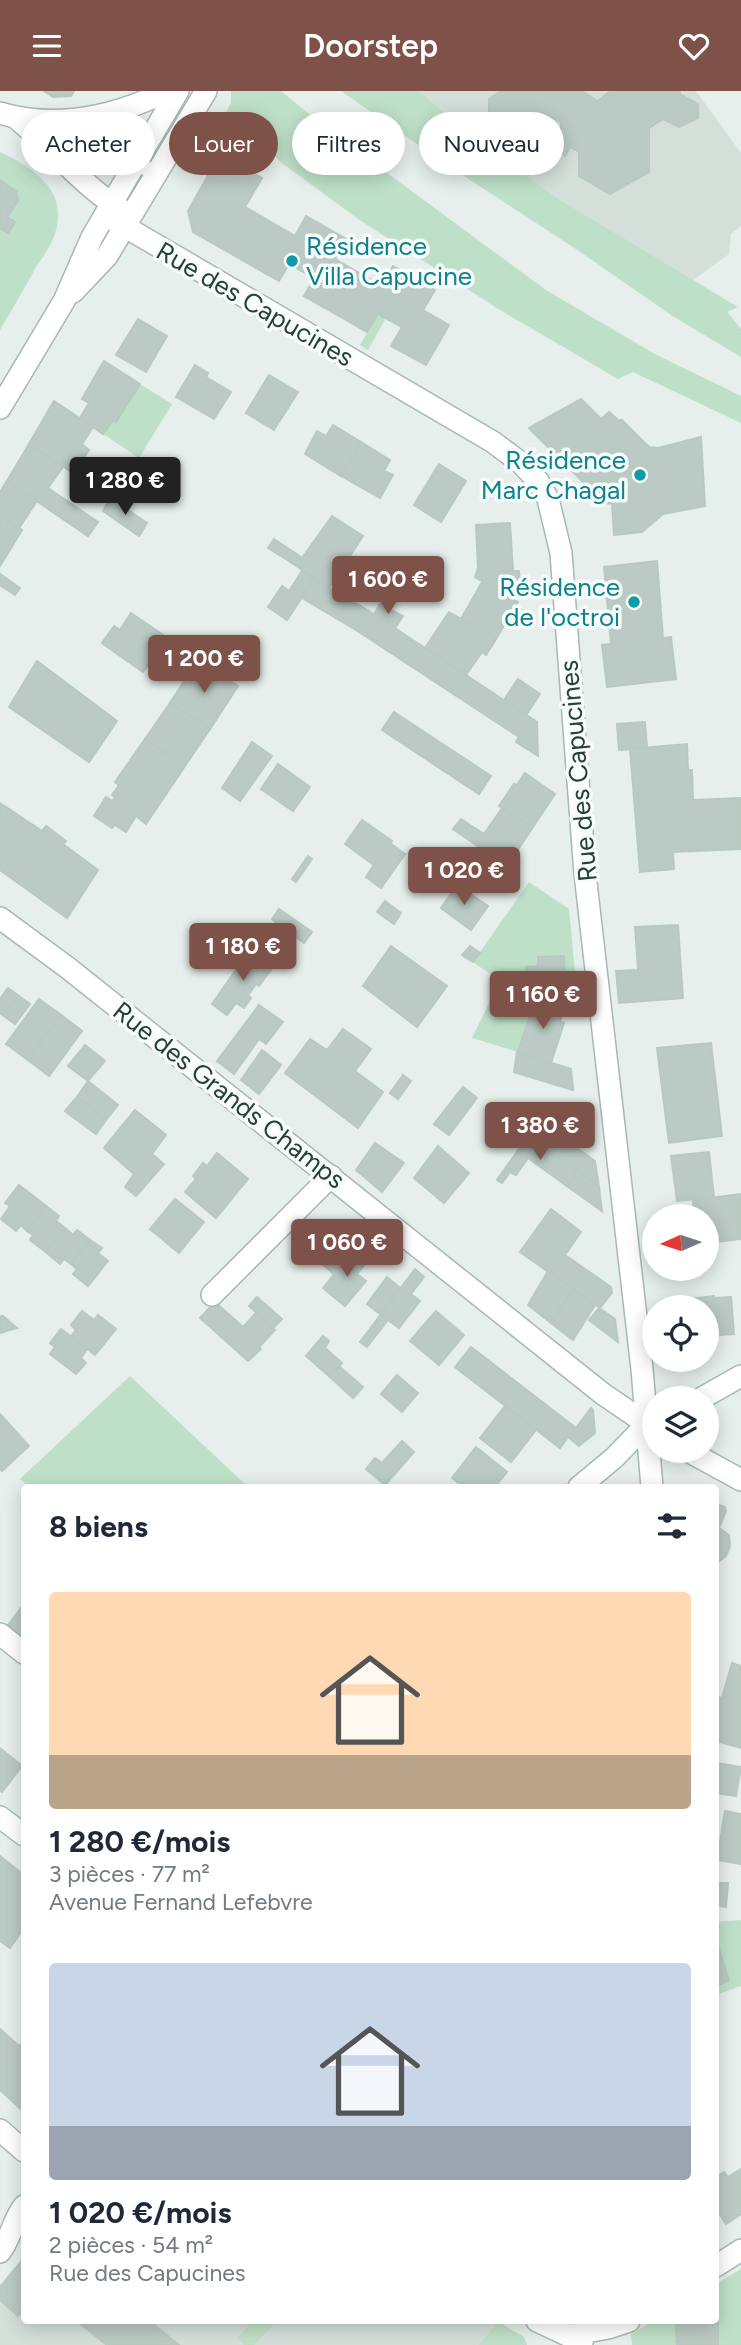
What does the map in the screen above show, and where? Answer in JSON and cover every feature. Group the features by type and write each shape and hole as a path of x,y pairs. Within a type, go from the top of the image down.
{"street":[{"path":"16,121 87,120 125,109 167,91"},
{"path":"155,130 178,91"},
{"path":"64,300 107,256 206,91"},
{"name":"Rue des Capucines","path":"16,121 108,209 494,442 521,463 538,481 548,499 561,553 585,874 647,1386"},
{"path":"0,408 64,300 89,243 128,175"},
{"name":"Rue des Grands Champs","path":"0,918 68,968 603,1394 642,1419"},
{"path":"212,1294 331,1176"},
{"path":"719,1388 741,1375"},
{"path":"583,1484 642,1434"},
{"name":"Rue des Capucines","path":"652,1463 652,1484"},
{"path":"710,1463 741,1480"},
{"path":"0,1635 21,1651"},
{"path":"0,1817 21,1833"},
{"path":"0,2130 21,2148"},
{"path":"0,2252 21,2211"},
{"path":"719,2264 741,2251"},
{"path":"544,2324 574,2337 620,2324"}],"shaded area":[{"path":"419,91 696,91 741,153 741,226 731,234 729,254 692,281 560,200 526,175 564,175 564,112 444,112"},
{"path":"0,2300 18,2315 21,2312 21,2324 501,2324 524,2337 527,2345 0,2345"}],"green space":[{"path":"231,91 281,91 307,112 292,112 292,170 278,159 278,112 226,112 231,103"},
{"path":"341,91 419,91 444,112 419,112 419,145 405,136 405,112 371,112"},
{"path":"0,152 21,163 21,175 37,175 48,186 55,197 58,210 52,241 0,330 0,228 8,232 15,222 7,217 18,201 16,191 0,180"},
{"path":"298,175 390,175 546,290 653,353 741,396 741,423 633,372 618,379 500,310 358,219"},
{"path":"462,175 526,175 560,200 738,307 727,312 741,329 741,357 671,315"},
{"path":"378,314 386,318 368,350 360,345"},
{"path":"140,384 172,404 139,458 103,434 113,420 116,421"},
{"path":"529,882 569,909 577,993 566,994 564,956 539,957 547,1001 536,998 518,1052 472,1038 500,981 473,962"},
{"path":"130,1376 245,1484 26,1484 20,1479"},
{"path":"741,1920 741,1986 719,1994 719,1985 729,1981 719,1949 719,1922"},
{"path":"741,2269 741,2345 718,2345 719,2282"},
{"path":"250,2324 274,2324 254,2345 244,2345 238,2338"},
{"path":"496,2324 501,2324 524,2337 527,2345 479,2345"},
{"path":"649,2324 676,2324 677,2345 632,2345 631,2334"}],"building":[{"path":"44,91 74,91 71,96 53,97"},
{"path":"501,91 582,91 597,101 611,91 680,91 680,94 698,104 698,118 679,127 663,119 649,128 649,172 610,194 579,176 579,152 570,147 564,155 564,112 489,112 489,99"},
{"name":"Résidence Villa Capucine","path":"208,175 257,175 262,178 245,207 295,236 306,216 346,239 335,259 382,286 393,266 435,290 423,310 449,325 426,365 391,346 402,327 378,314 367,332 304,296 314,278 289,264 279,281 193,232 188,211"},
{"path":"0,180 16,191 18,201 7,217 15,222 8,233 0,228"},
{"path":"138,319 167,336 146,372 116,355"},
{"path":"104,361 140,384 116,422 113,420 103,434 80,418 89,403 82,399"},
{"path":"195,365 208,373 206,377 231,392 214,419 176,397"},
{"path":"269,375 298,392 274,430 246,413"},
{"name":"Résidence Marc Chagal","path":"581,399 601,419 609,412 622,420 649,447 658,448 701,437 705,506 663,514 642,532 614,535 612,503 605,504 529,428"},
{"path":"54,401 93,427 82,444 89,450 73,473 29,444"},
{"path":"333,425 361,442 341,476 305,454 317,431 326,436"},
{"path":"361,442 390,460 384,471 393,475 380,498 341,476"},
{"path":"29,444 63,467 48,488 98,522 88,536 7,481"},
{"path":"439,464 466,481 441,522 414,505"},
{"path":"7,481 37,501 19,528 0,515 0,492"},
{"path":"110,498 147,523 139,536 103,511"},
{"path":"0,515 22,530 0,566"},
{"path":"332,516 363,536 329,588 289,561 295,553 302,558"},
{"path":"510,523 513,571 519,571 520,586 513,599 475,577 478,568 476,525"},
{"path":"274,539 295,553 289,561 268,548"},
{"name":"Résidence de l'octroi","path":"657,561 663,638 671,637 676,679 607,687 602,645 611,644 604,567"},
{"path":"302,571 314,579 287,620 268,607 282,586 289,591"},
{"path":"0,574 20,588 15,595 0,585"},
{"path":"314,579 369,611 356,630 302,598"},
{"path":"482,582 518,602 496,639 461,619"},
{"path":"380,604 403,616 395,628 374,614"},
{"path":"369,611 537,722 538,756 516,742 519,737 356,630"},
{"path":"449,612 496,639 486,655 482,652 466,675 425,648"},
{"path":"131,613 163,635 151,652 155,655 143,672 102,643 114,626 120,630"},
{"path":"198,660 238,686 210,729 170,703"},
{"path":"37,661 117,721 89,762 9,707"},
{"path":"518,679 540,694 526,715 504,700"},
{"path":"170,703 210,729 185,766 145,739"},
{"path":"394,712 491,776 479,794 382,730"},
{"path":"645,722 647,748 619,750 617,724"},
{"path":"145,739 185,766 146,824 136,816 126,832 115,825 112,828 94,816 106,797 112,801 115,797 112,795 119,785 115,782"},
{"path":"252,742 272,756 240,801 222,788"},
{"path":"687,744 688,770 692,770 693,800 741,798 741,849 673,852 674,869 640,872 630,749"},
{"path":"278,764 310,787 293,811 261,789"},
{"path":"525,773 555,794 533,827 499,806"},
{"path":"0,803 42,831 46,826 66,841 63,844 98,870 67,918 0,870"},
{"path":"502,808 533,827 507,866 453,829 461,819 484,834"},
{"path":"362,820 392,841 390,843 405,854 381,888 366,877 374,865 345,844"},
{"path":"308,856 312,859 296,882 292,879"},
{"path":"457,885 488,906 471,930 441,908"},
{"path":"385,901 401,913 394,924 377,912"},
{"path":"279,909 312,932 304,943 272,919"},
{"path":"678,925 683,998 619,1003 616,971 638,970 635,927"},
{"path":"391,946 447,986 417,1027 363,986"},
{"path":"470,946 480,953 473,962 462,955"},
{"path":"250,950 273,967 259,986 256,984 248,995 251,998 244,1008 236,1003 227,1015 212,1004"},
{"path":"564,956 566,994 536,994 527,988 526,967 538,966 538,957"},
{"path":"8,988 19,996 4,1016 0,1013 0,999"},
{"path":"548,993 577,993 579,1013 547,1001"},
{"path":"19,996 30,1004 15,1024 4,1016"},
{"path":"536,997 565,1008 560,1022 564,1023 551,1063 518,1052"},
{"path":"39,999 61,1015 28,1060 6,1044"},
{"path":"259,1005 283,1022 266,1044 259,1039 234,1074 217,1061"},
{"path":"61,1015 82,1031 49,1076 28,1060"},
{"path":"343,1029 371,1049 355,1071 383,1092 358,1128 285,1073 310,1039 327,1050"},
{"path":"711,1043 722,1136 669,1143 657,1048"},
{"path":"85,1045 105,1061 88,1081 68,1066"},
{"path":"262,1050 281,1065 259,1094 241,1080"},
{"path":"517,1052 571,1069 573,1090 514,1072"},
{"path":"403,1075 411,1081 398,1099 390,1093"},
{"path":"88,1081 118,1105 106,1120 77,1097"},
{"path":"463,1087 477,1098 449,1135 434,1124"},
{"path":"77,1097 106,1120 96,1134 65,1111"},
{"path":"519,1106 595,1161 599,1187 509,1121"},
{"path":"135,1110 166,1135 152,1154 164,1164 136,1196 125,1187 134,1174 104,1148"},
{"path":"528,1136 578,1171 567,1186 528,1158 516,1175 510,1172 502,1183 497,1180"},
{"path":"375,1143 404,1163 382,1192 356,1170"},
{"path":"438,1146 469,1173 444,1203 414,1178"},
{"path":"709,1152 714,1197 677,1201 671,1156"},
{"path":"217,1153 248,1179 216,1218 185,1192 196,1179 193,1176 203,1163 207,1166"},
{"path":"578,1171 599,1187 602,1211 567,1186"},
{"path":"19,1185 46,1206 27,1231 21,1225 16,1231 1,1219 10,1206 5,1203"},
{"path":"741,1194 741,1239 719,1242 719,1204 694,1204 693,1200"},
{"path":"175,1199 204,1222 179,1253 150,1229"},
{"path":"46,1206 59,1216 56,1221 65,1228 46,1252 30,1240 33,1235 27,1231"},
{"path":"551,1209 581,1232 565,1255 611,1287 612,1293 600,1308 520,1252"},
{"path":"319,1224 345,1242 359,1225 367,1233 334,1274 301,1247"},
{"path":"65,1228 73,1235 77,1230 90,1240 71,1264 64,1259 60,1264 46,1252"},
{"path":"90,1240 102,1248 98,1253 108,1261 88,1286 73,1274 77,1269 71,1264"},
{"path":"353,1251 367,1262 357,1274 366,1281 345,1306 323,1288"},
{"path":"415,1269 424,1277 411,1294 420,1301 399,1328 388,1320 367,1347 360,1342"},
{"path":"548,1271 573,1289 551,1323 528,1305"},
{"path":"387,1277 400,1288 380,1314 367,1304"},
{"path":"573,1289 595,1305 573,1340 551,1323"},
{"path":"257,1297 282,1319 273,1328 249,1306"},
{"path":"731,1297 734,1334 719,1335 719,1298"},
{"path":"215,1302 243,1327 256,1313 275,1330 248,1361 200,1318"},
{"path":"599,1308 615,1319 618,1342 589,1320"},
{"path":"82,1311 94,1320 98,1315 116,1329 95,1355 71,1336 76,1330 71,1325"},
{"path":"436,1311 464,1335 439,1365 410,1341"},
{"path":"3,1316 17,1328 0,1333 0,1317"},
{"path":"61,1329 87,1349 81,1358 86,1363 76,1374 50,1354 55,1347 50,1343"},
{"path":"323,1336 329,1341 325,1348 342,1363 330,1377 306,1356"},
{"path":"471,1347 576,1428 591,1408 595,1433 579,1446 568,1437 560,1448 455,1367"},
{"path":"339,1366 363,1387 353,1398 330,1377"},
{"path":"397,1375 418,1393 402,1412 381,1394"},
{"path":"505,1406 536,1430 511,1462 480,1438"},
{"path":"0,1414 29,1446 2,1471 0,1469"},
{"path":"402,1441 414,1452 386,1484 366,1469 375,1458 382,1463"},
{"path":"476,1447 507,1472 497,1484 460,1484 452,1478"},
{"path":"719,1505 725,1507 719,1528"},
{"path":"719,1528 729,1535 730,1546 726,1556 719,1562"},
{"path":"21,1608 21,1641 5,1629"},
{"path":"732,1663 741,1666 741,1748 719,1742 719,1697 722,1698"},
{"path":"0,1748 21,1767 2,1792"},
{"path":"719,1763 741,1767 736,1796 719,1793"},
{"path":"725,1811 741,1814 741,1864 719,1860"},
{"path":"0,1856 21,1873 21,1932 10,1948 0,1941"},
{"path":"719,1883 728,1883 726,1907 719,1906"},
{"path":"719,1949 729,1981 719,1985"},
{"path":"0,2029 19,2046 21,2044 21,2109 0,2090"},
{"path":"741,2169 741,2214 726,2224 719,2213 719,2175 724,2172 728,2177"},
{"path":"21,2262 21,2274 15,2269"},
{"path":"15,2269 21,2274 21,2312 18,2316 0,2300 0,2287"},
{"path":"81,2324 153,2324 179,2345 107,2345"},
{"path":"676,2324 718,2324 718,2345 677,2345"}],"place":[{"name":"Résidence Villa Capucine","path":"292,261"},
{"name":"Résidence Marc Chagal","path":"640,475"},
{"name":"Résidence de l'octroi","path":"634,602"}]}
